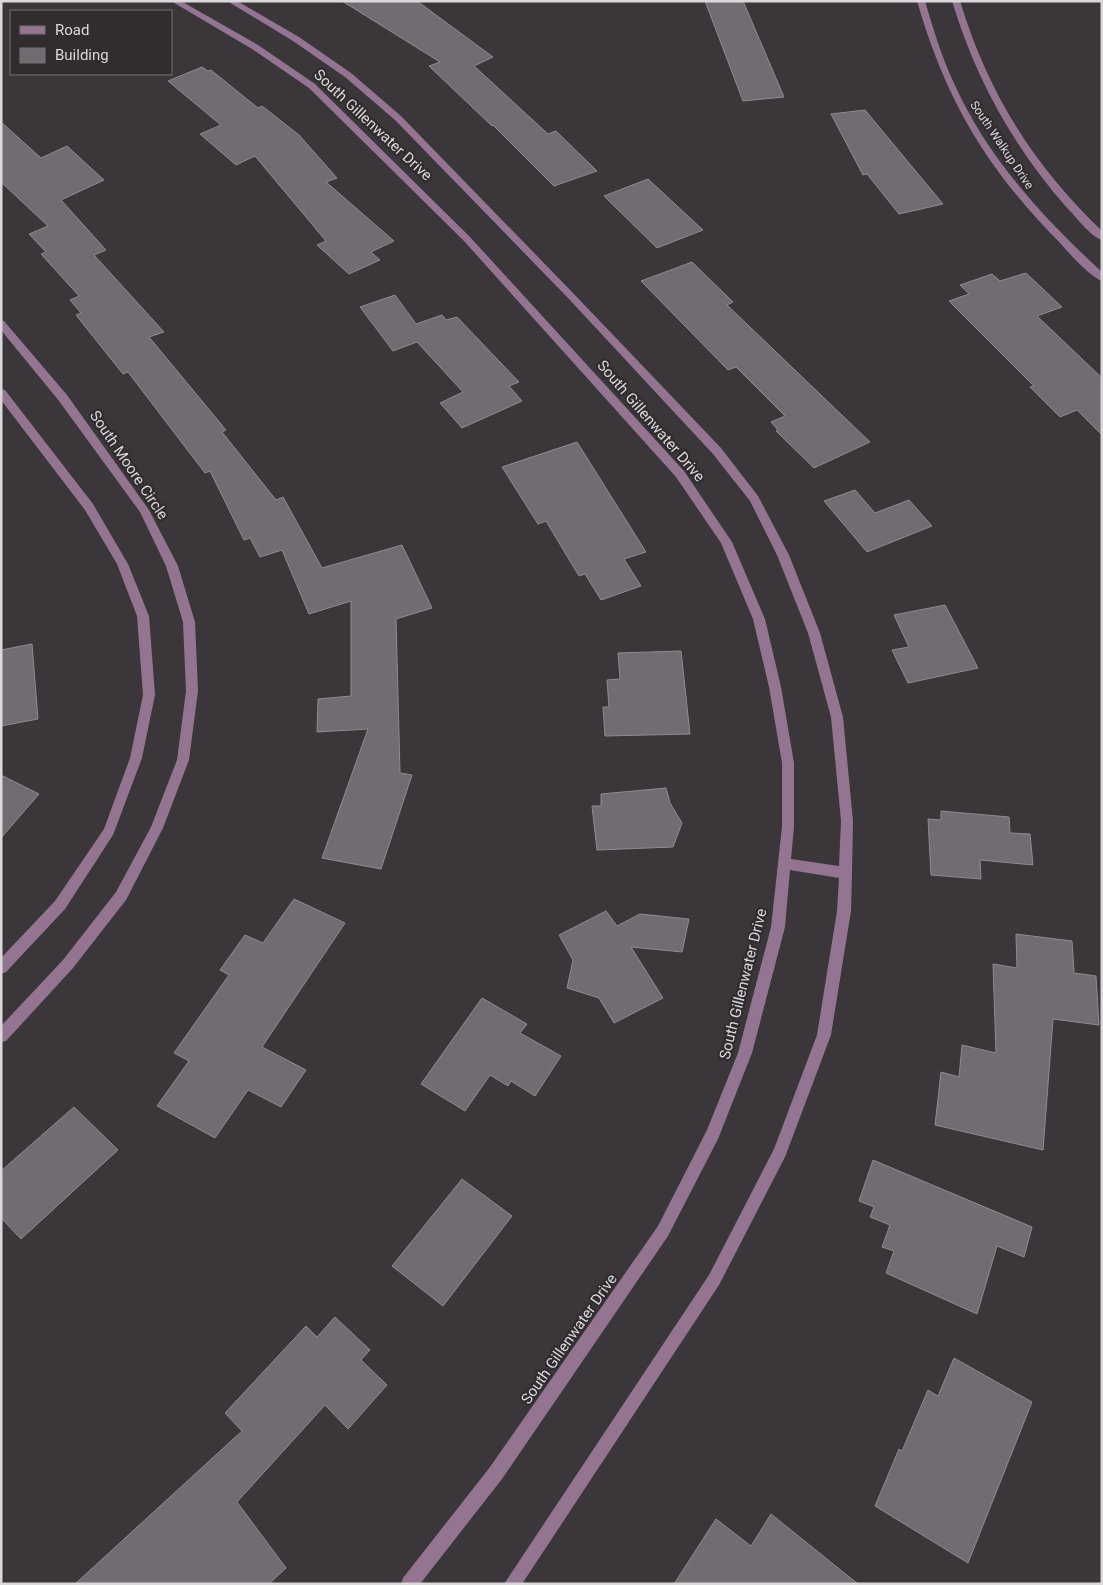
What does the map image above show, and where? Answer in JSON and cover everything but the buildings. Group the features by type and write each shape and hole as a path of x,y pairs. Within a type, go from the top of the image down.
{"street":[{"name":"South Gillenwater Drive","path":"175,1 255,47 312,86 467,239 680,474 726,542 758,619 774,687 788,763 788,827 778,927 746,1053 713,1134 668,1222 496,1473 409,1584"},
{"name":"South Gillenwater Drive","path":"231,1 296,39 348,75 398,118 718,451 754,499 783,555 814,634 837,718 847,821 846,873 844,911 824,1036 780,1152 714,1280 512,1584"},
{"name":"South Walkup Drive","path":"922,1 928,30 943,71 963,114 993,159 1030,208 1057,237 1102,278"},
{"name":"South Walkup Drive","path":"956,1 977,67 999,110 1052,185 1079,216 1102,237"},
{"name":"South Moore Circle","path":"1,323 63,398 144,510 172,566 189,622 192,691 183,760 157,828 121,896 68,964 1,1036"},
{"path":"1,392 89,507 122,564 143,616 149,695 136,758 109,832 60,905 1,968"},
{"path":"784,864 846,873"}]}
